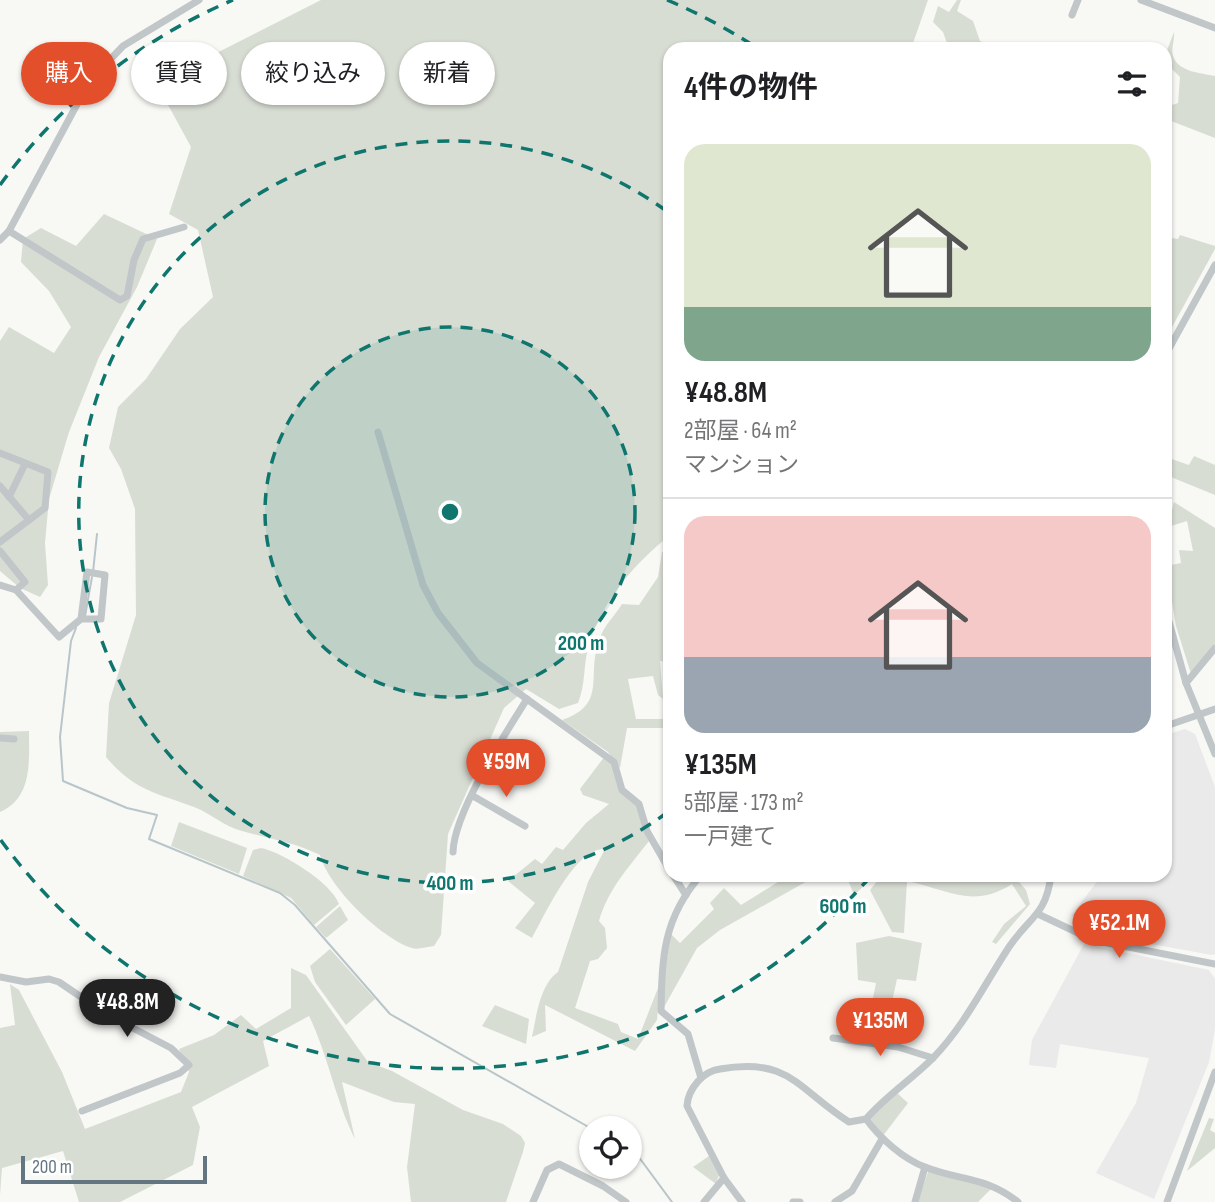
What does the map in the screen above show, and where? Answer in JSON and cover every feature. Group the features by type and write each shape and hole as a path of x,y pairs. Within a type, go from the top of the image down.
{"street":[{"path":"0,240 9,231 89,82 122,46 199,0"},
{"path":"1072,15 1078,0"},
{"path":"1141,0 1215,28"},
{"path":"9,231 120,300 127,296 134,260 143,239 184,228"},
{"path":"1172,343 1215,265"},
{"path":"378,432 430,600 477,663 614,762 622,790 639,803 647,831 663,859"},
{"path":"0,453 48,472 45,508 0,542"},
{"path":"9,497 25,464"},
{"path":"0,486 29,520"},
{"path":"1,555 25,582 16,590"},
{"path":"0,585 16,590 59,636 81,619 102,619 105,575 87,572 81,619"},
{"path":"1172,633 1186,683 1215,754"},
{"path":"1186,683 1215,648"},
{"path":"453,852 453,839 473,796 500,743 527,699"},
{"path":"1172,724 1215,709"},
{"path":"0,738 14,740"},
{"path":"473,796 525,826"},
{"path":"677,882 686,895"},
{"path":"696,882 686,895 670,929 661,957 661,1011 688,1034 701,1078"},
{"path":"741,1202 724,1178 687,1106 688,1095 701,1078 716,1069 748,1065 767,1067 807,1088 849,1122 866,1119 891,1091 933,1058 986,990 1018,934 1038,914 1046,900 1050,882"},
{"path":"1038,914 1063,928 1101,942 1215,964"},
{"path":"0,977 26,982 49,979 59,982 106,1014 171,1048 189,1065 180,1073 82,1111"},
{"path":"833,1038 898,1047 933,1058"},
{"path":"1167,1202 1215,1072"},
{"path":"866,1119 882,1139 926,1167 990,1185 1018,1202"},
{"path":"835,1202 852,1191 882,1139"},
{"path":"533,1202 547,1170 559,1164 603,1186 626,1202"},
{"path":"915,1202 926,1167"},
{"path":"704,1202 724,1178"},
{"path":"793,1202 800,1202"}],"shaded area":[{"path":"321,0 928,0 913,42 663,42 663,541 633,570 603,612 589,644 578,703 559,709 526,689 504,708 448,834 441,935 434,946 412,948 385,934 344,895 333,881 320,855 236,829 200,810 146,789 126,777 106,757 109,703 136,615 135,509 121,469 109,448 118,407 146,379 180,329 213,297 198,230 169,214 191,147 168,105 227,105 227,48"},
{"path":"957,0 961,0 957,11 973,21 982,42 947,42 943,32 933,22 938,6 949,12"},
{"path":"1174,32 1173,56 1185,69 1215,76 1215,138 1172,121 1172,105 1178,103 1180,77 1172,69 1170,42"},
{"path":"104,214 157,239 137,287 99,357 69,432 49,499 45,543 48,585 40,597 20,588 0,571 0,341 9,327 54,353 71,327 49,291 21,262 23,239 41,228 76,246"},
{"path":"1180,235 1215,246 1215,249 1172,327 1172,238 1178,239"},
{"path":"1194,456 1215,465 1215,495 1172,477 1172,459 1189,465"},
{"path":"1174,502 1215,528 1215,643 1191,674 1176,626 1172,602 1172,565 1181,563 1179,550 1193,551 1187,521 1172,526"},
{"path":"662,552 663,661 660,661 663,699 658,695 653,676 628,679 636,719 663,719 663,728 627,728 620,768 608,752 562,720 576,714 590,698 601,635 622,604 639,605 658,577"},
{"path":"1185,729 1195,734 1215,787 1215,954 1212,955 1086,932 1086,922 1071,916 1098,882 1172,882 1172,733"},
{"path":"29,731 29,766 24,788 11,806 0,812 0,732"},
{"path":"605,756 611,763 621,793 635,801 649,841 620,879 603,909 599,921 605,928 607,948 598,959 590,961 575,1008 618,1024 621,1032 638,1039 660,983 657,1020 635,1051 545,1005 546,1031 532,1037 543,993 558,972 588,882 605,849 594,851 572,870 532,938 515,928 535,903 508,881 535,859 542,864 556,847 563,850 586,823 609,804 583,795 580,789"},
{"path":"179,822 247,848 239,874 171,846"},
{"path":"261,848 281,855 317,878 339,904 314,925 291,898 243,876 253,850"},
{"path":"778,882 806,882 720,930 697,948 663,1009 663,981 671,934 680,943 714,909 710,903 724,888 741,905"},
{"path":"849,882 868,882 854,895"},
{"path":"876,882 907,882 904,933 892,932 870,890"},
{"path":"911,882 1019,882 1026,890 1030,904 996,944 992,942 1004,924 1026,906 1012,884 985,895 948,892"},
{"path":"340,906 348,920 326,938 316,927"},
{"path":"889,936 922,943 916,981 897,979 890,1011 871,1008 876,983 858,980 856,943"},
{"path":"1084,944 1209,970 1215,979 1215,1029 1209,1062 1154,1199 1096,1173 1136,1103 1149,1058 1060,1044 1056,1068 1029,1065 1032,1040"},
{"path":"330,949 375,999 346,1025 315,982 310,966"},
{"path":"291,968 306,975 368,1062 392,1071 463,1110 503,1124 521,1136 525,1143 523,1152 506,1202 411,1202 407,1167 415,1104 394,1102 342,1082 355,1139 309,1016 263,1041 269,1066 192,1107 200,1127 193,1165 120,1202 79,1202 63,1151 2,1168 0,1195 0,1028 15,1025 10,984 19,990 62,1072 85,1129 181,1092 189,1072 179,1049 214,1035 241,1015 256,1029 291,1008"},
{"path":"495,1005 529,1019 526,1044 482,1026"},
{"path":"896,1092 908,1103 882,1137 870,1118"},
{"path":"1209,1118 1214,1119 1210,1130 1215,1133 1215,1148 1187,1171"},
{"path":"709,1156 719,1175 716,1184 693,1167"},
{"path":"932,1170 993,1187 978,1202 917,1202 928,1172"}],"waterway":[{"path":"93,572 97,534"},
{"path":"85,616 92,577"},
{"path":"76,628 71,641 60,737 63,781 127,808 157,815 149,839 280,893 295,905 390,1014 579,1122"},
{"path":"642,1161 672,1202"}]}
